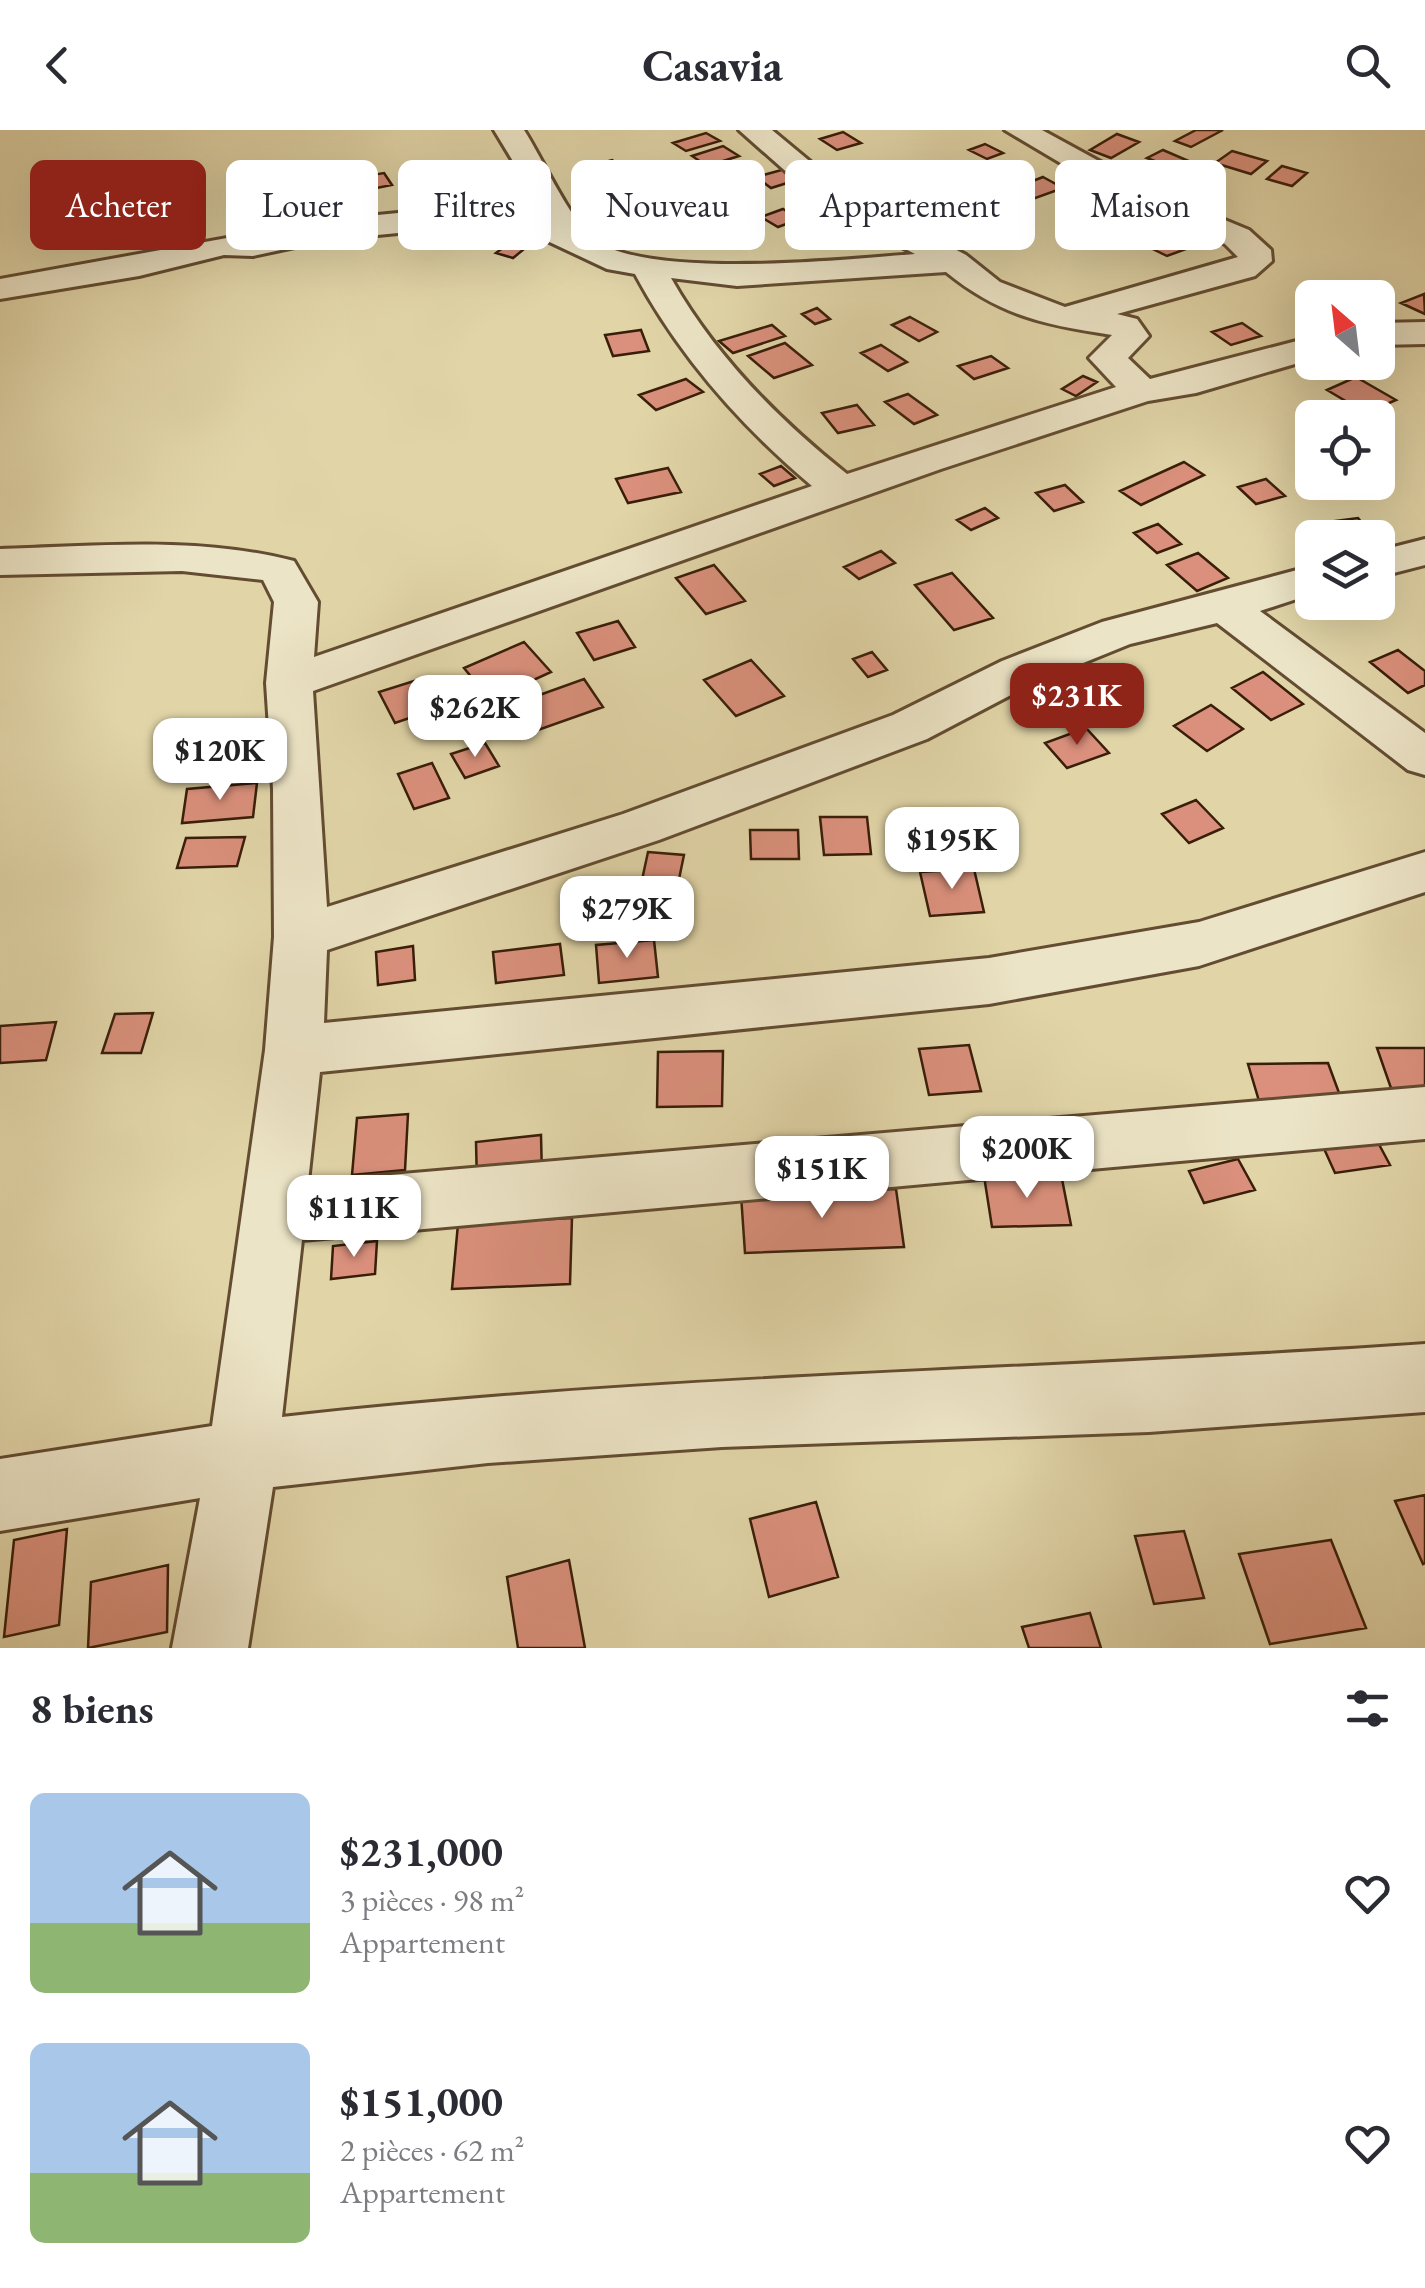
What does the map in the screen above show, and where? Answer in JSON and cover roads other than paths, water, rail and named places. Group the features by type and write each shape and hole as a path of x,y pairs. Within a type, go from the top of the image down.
{"street":[{"path":"509,130 571,231"},
{"path":"754,130 837,200 954,262 988,289 1023,307 1066,318 1126,326 1131,336 1110,351 1107,358 1142,392"},
{"path":"1020,130 1139,196 1237,237 1255,250 1255,261 1243,269 1066,318"},
{"path":"0,289 139,266 224,245 253,246 327,230 408,222 494,222 548,229 571,237"},
{"path":"597,250 619,262 648,268 738,276 954,262"},
{"path":"648,268 674,314 766,428 839,488"},
{"path":"1395,334 1425,333"},
{"path":"288,683 592,570 839,488 1142,392 1183,385 1295,353"},
{"path":"1395,560 1425,552"},
{"path":"0,562 162,559 260,564 279,570 296,602 288,683 298,789 302,937 294,1050 243,1456 210,1648"},
{"path":"302,937 641,827 874,740 1018,672 1118,632 1225,607 1295,585"},
{"path":"1225,607 1425,758"},
{"path":"294,1050 988,981 1199,944 1425,872"},
{"path":"272,1214 1425,1113"},
{"path":"0,1495 243,1456 488,1428 722,1413 1149,1398 1425,1378"}]}
